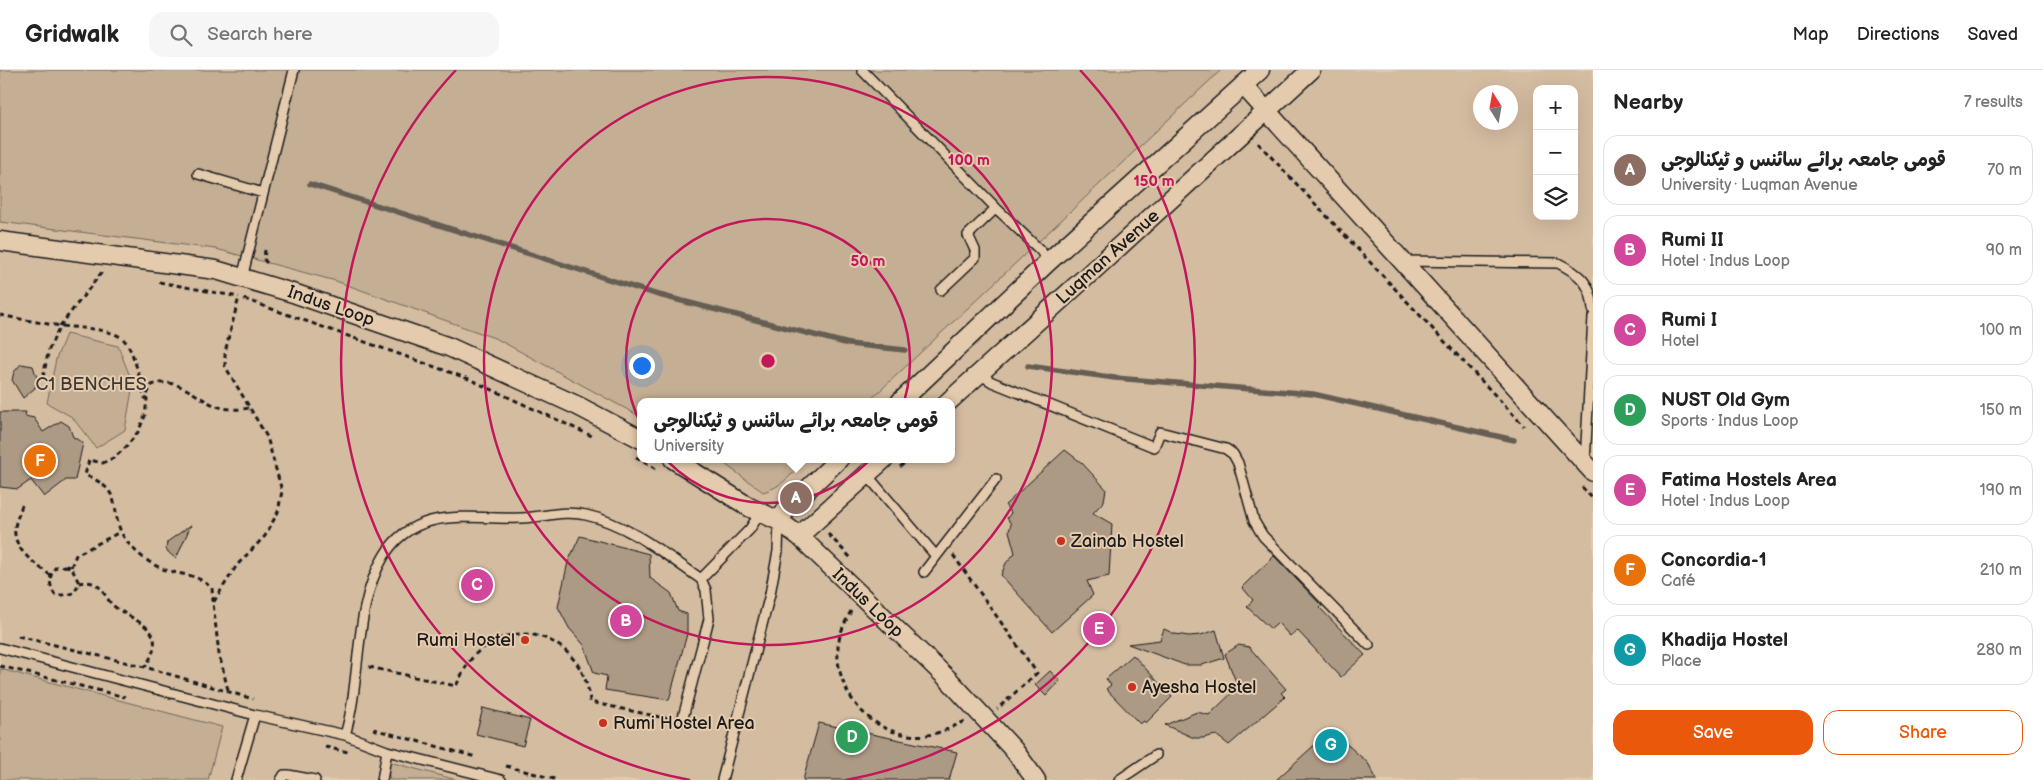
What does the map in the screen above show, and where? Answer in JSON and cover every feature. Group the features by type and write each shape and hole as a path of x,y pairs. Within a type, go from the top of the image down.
{"street":[{"name":"Luqman Avenue","path":"904,398 1048,262 1260,70"},
{"name":"Luqman Avenue","path":"953,398 1311,70"},
{"path":"1243,85 1589,468"},
{"name":"Indus Loop","path":"0,241 216,270 296,294 449,347 578,406 637,437"},
{"path":"779,521 786,510 835,463"},
{"path":"799,536 880,463"},
{"name":"Indus Loop","path":"669,467 779,521 799,536 948,679 1014,750 1036,780"}],"lane":[{"path":"242,278 294,70"},
{"path":"862,70 996,208 1041,251 1048,262"},
{"path":"198,174 263,192"},
{"path":"941,290 976,258 975,250 968,235 996,208"},
{"path":"1400,261 1558,263 1574,271 1585,282 1592,297 1593,309"},
{"path":"1589,468 1593,317"},
{"path":"980,374 992,382 1154,447 1160,432 1226,449 1233,454 1238,463 1254,521 1263,536 1369,645"},
{"path":"867,475 936,556"},
{"path":"924,572 996,479"},
{"path":"701,579 750,529 760,513"},
{"path":"345,736 358,664 364,606 383,557 391,546 413,529 432,521 457,516 515,518 544,517 560,514 586,515 619,527 701,579 706,590 709,619 682,722"},
{"path":"722,780 770,594 778,551 779,521"},
{"path":"0,648 239,711 345,736 387,751 501,780"},
{"path":"236,780 255,715"},
{"path":"382,780 387,751"},
{"path":"1119,780 1156,755"},
{"path":"281,780 284,775 315,780"}],"path":[{"path":"1248,145 1258,142 1281,170 1525,427"},
{"path":"265,246 264,259 266,265 272,268"},
{"path":"93,271 112,274"},
{"path":"43,377 49,349 60,326 102,272"},
{"path":"151,281 239,297 469,379 596,438"},
{"path":"213,602 237,565 265,536 278,512 282,491 267,437 226,366 225,352 239,297"},
{"path":"0,315 107,332 124,340 137,368 145,398 147,399 146,416 138,432 115,456 103,463 89,460 85,476 107,487 114,496 120,532 138,554 165,570 189,574 202,579 212,588 220,654 228,690 239,711"},
{"path":"145,398 152,385 169,383 183,387 216,406 230,409 250,408"},
{"path":"632,454 637,456"},
{"path":"1579,485 1593,499"},
{"path":"22,504 14,527 20,546 30,561 50,575"},
{"path":"70,567 76,555 120,532"},
{"path":"945,544 1037,673 996,710"},
{"path":"70,567 56,567 50,575 50,587 55,595 74,593 79,583"},
{"path":"70,567 79,583"},
{"path":"79,583 86,582 96,586 108,596 113,605 149,628 153,636 154,647 151,659 145,667"},
{"path":"851,611 842,628 838,646 838,664 847,691 863,713 878,724 895,732 913,735 932,734 950,729 966,720"},
{"path":"10,634 145,667 254,699"},
{"path":"358,664 456,686 468,663 479,651 496,640 515,635 532,635 547,639 561,646 572,656 583,672 589,689 590,702 682,722"},
{"path":"0,666 132,699"},
{"path":"348,722 482,759"},
{"path":"501,764 558,780"}],"shaded area":[{"path":"0,70 1593,70 1593,780 0,780"}],"green space":[{"path":"0,70 1221,70 872,398 637,398 637,415 497,339 336,281 216,249 0,222"},
{"name":"C1 BENCHES","path":"66,334 118,346 133,384 125,430 96,448 72,417 47,403 56,359"},
{"path":"723,463 803,463 776,487 763,492"},
{"path":"0,669 222,727 208,780 0,780"},
{"path":"386,761 457,780 390,780"}],"building":[{"path":"21,364 33,366 37,378 35,388 23,398 12,380 14,372"},
{"path":"0,412 26,412 25,416 34,418 43,432 61,421 69,426 73,437 83,443 75,480 66,480 44,497 31,480 18,489 0,487"},
{"name":"Zainab Hostel","path":"1065,450 1082,463 1106,489 1104,501 1093,513 1112,524 1109,576 1087,581 1093,595 1052,632 1001,575 1006,563 1015,553 1009,531 1011,524 1007,518 1011,513 1005,505"},
{"path":"191,525 176,559 166,550 167,542"},
{"path":"580,536 649,554 650,578 671,593 678,611 687,614 687,634 669,700 605,690 607,676 594,673 584,645 569,628 558,607 568,562"},
{"path":"1274,556 1322,606 1320,608 1365,655 1341,677 1297,630 1290,636 1278,623 1271,629 1247,607 1253,600 1242,587"},
{"path":"1164,629 1175,634 1189,636 1201,635 1216,630 1224,658 1202,665 1185,665 1128,644 1160,640"},
{"path":"1239,645 1249,647 1286,689 1281,693 1285,697 1229,745 1216,735 1194,738 1165,725 1197,712 1209,715 1238,687 1225,654"},
{"path":"1133,655 1172,697 1146,723 1144,721 1140,724 1106,689 1111,685 1106,679"},
{"path":"1050,671 1060,681 1046,696 1035,685"},
{"path":"483,708 530,720 523,746 476,734"},
{"path":"819,723 957,752 949,780 803,780"},
{"path":"1331,730 1368,763 1377,780 1276,780"}],"waterway":[{"path":"310,184 655,294 849,344 905,350"},
{"path":"1028,366 1115,378 1313,394 1514,440"}],"place":[{"name":"Concordia-1","path":"40,461"},
{"name":"قومی جامعہ برائے سائنس و ٹیکنالوجی","path":"796,498"},
{"name":"Zainab Hostel","path":"1061,541"},
{"name":"Rumi I","path":"477,585"},
{"name":"Rumi II","path":"626,621"},
{"name":"Fatima Hostels Area","path":"1099,629"},
{"name":"Rumi Hostel","path":"525,640"},
{"name":"Ayesha Hostel","path":"1132,687"},
{"name":"Rumi Hostel Area","path":"603,723"},
{"name":"NUST Old Gym","path":"852,737"},
{"name":"Khadija Hostel","path":"1331,745"}]}
